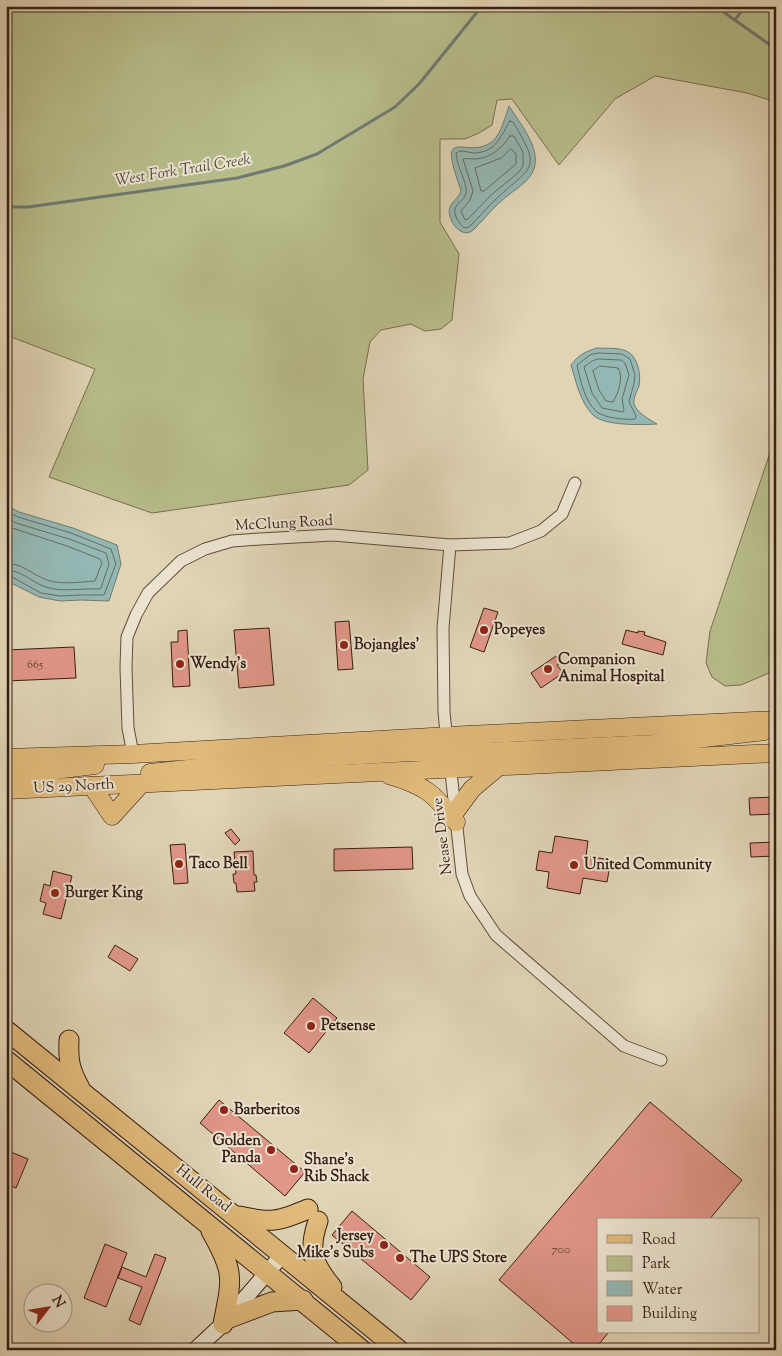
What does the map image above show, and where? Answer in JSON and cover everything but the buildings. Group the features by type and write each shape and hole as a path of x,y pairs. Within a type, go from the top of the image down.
{"highway":[{"name":"Hull Road","path":"6,1030 399,1350"},
{"path":"6,1038 30,1050 62,1045 69,1040 68,1057 71,1071 82,1091"},
{"name":"Hull Road","path":"6,1060 268,1271 362,1350"},
{"path":"234,1215 262,1221 313,1215 312,1251 321,1274 353,1312"},
{"path":"207,1223 225,1255 230,1273 225,1322"},
{"path":"225,1322 272,1302 303,1300"}],"main road":[{"path":"6,758 133,754 448,752 776,720"},
{"path":"141,784 112,816 101,786 138,774 234,763 412,752 485,752 652,744 776,730"},
{"path":"448,752 498,767 776,753"},
{"name":"US 29 North","path":"6,790 379,772 448,752"},
{"path":"6,776 114,763 133,754"},
{"path":"379,772 425,788 456,817 472,789 498,767"},
{"path":"195,1350 225,1322 283,1254"}],"street":[{"name":"McClung Road","path":"133,754 127,712 127,637 148,593 181,561 205,549 232,541 333,535 450,545 510,543 541,531 562,514 575,483"},
{"name":"Nease Drive","path":"450,545 443,628 444,712 459,860 466,887 486,923 496,935 624,1046 661,1060"}],"green space":[{"path":"6,6 776,6 776,102 747,93 655,76 615,99 559,165 512,99 497,100 492,125 465,139 440,139 440,222 459,254 452,320 441,329 425,331 411,324 381,330 370,342 363,379 368,470 349,485 152,513 49,477 95,369 6,335"},
{"path":"776,435 776,670 741,685 725,686 712,677 706,663 710,631"}],"water":[{"path":"509,106 526,133 535,153 533,172 520,187 502,200 472,231 463,232 455,226 449,211 461,190 454,169 453,149 458,147 474,148 493,141 501,129"},
{"path":"597,348 622,350 632,355 640,376 634,404 641,413 657,424 614,423 598,419 589,410 579,391 571,365 583,354"},
{"path":"6,505 19,512 73,528 117,545 121,564 109,601 60,601 39,597 6,582"}],"waterway":[{"name":"West Fork Trail Creek","path":"6,207 28,207 237,178 284,166 317,154 395,107 419,84 482,6"},
{"name":"West Fork Trail Creek","path":"715,6 776,49"},
{"path":"735,20 745,6"}],"place":[{"name":"Popeyes","path":"484,630"},
{"name":"Bojangles'","path":"344,645"},
{"name":"Wendy's","path":"180,664"},
{"name":"Companion Animal Hospital","path":"548,669"},
{"name":"Taco Bell","path":"179,864"},
{"name":"United Community","path":"574,865"},
{"name":"Burger King","path":"55,893"},
{"name":"Petsense","path":"311,1026"},
{"name":"Barberitos","path":"224,1110"},
{"name":"Golden Panda","path":"271,1150"},
{"name":"Shane’s Rib Shack","path":"294,1169"},
{"name":"Jersey Mike's Subs","path":"384,1245"},
{"name":"The UPS Store","path":"400,1258"}]}
